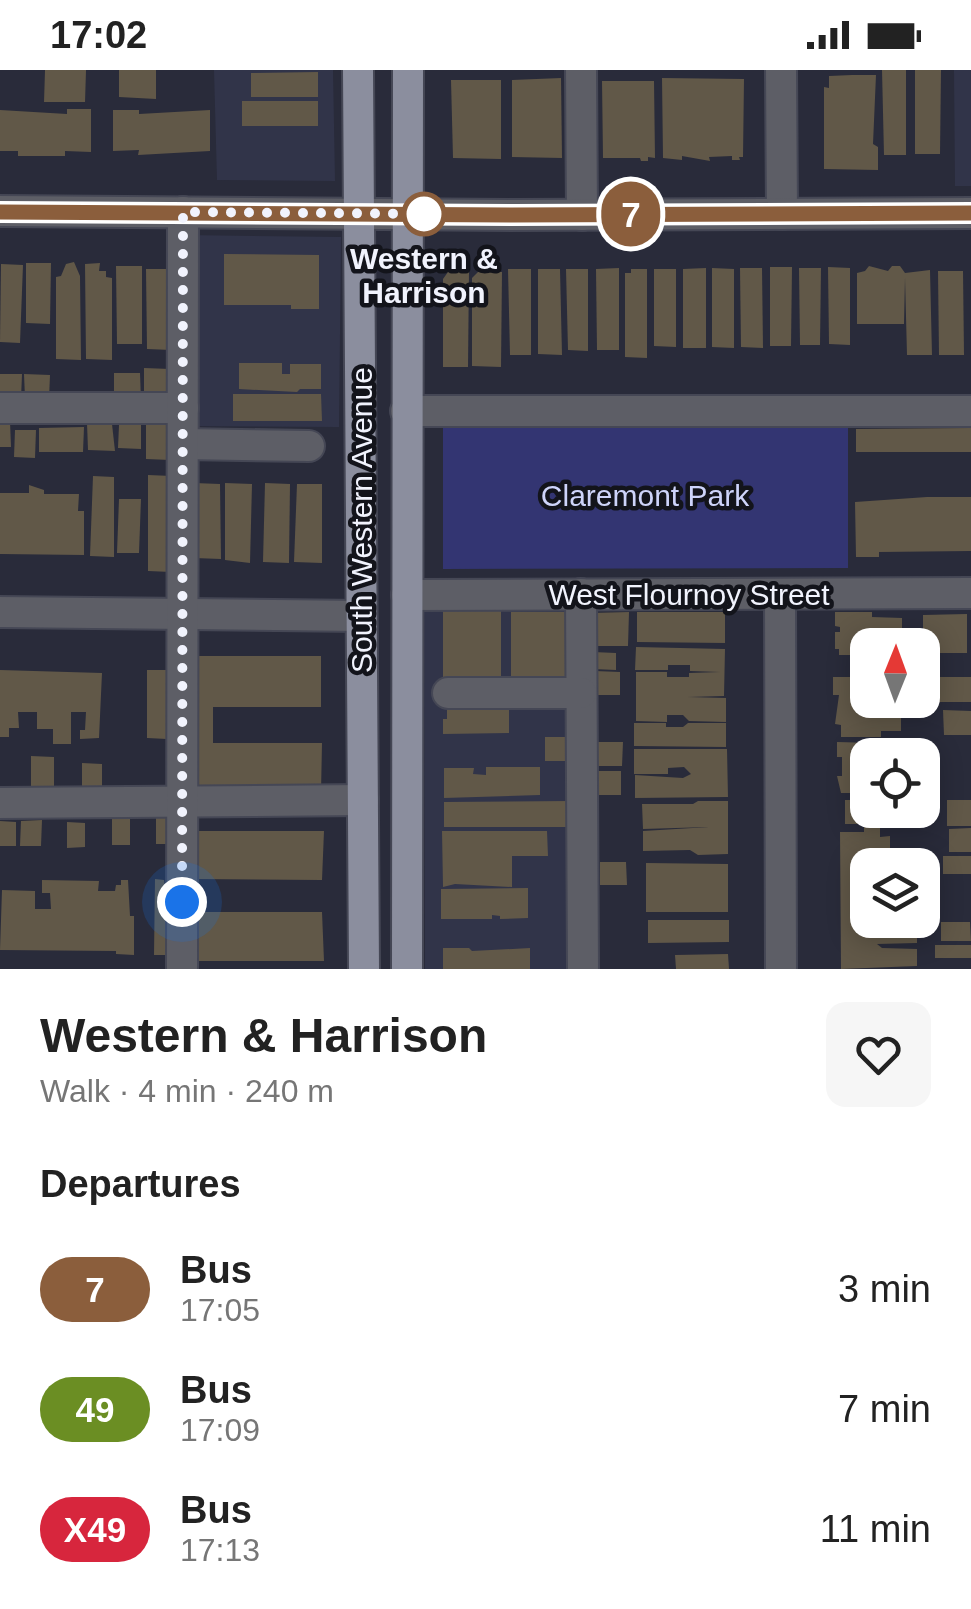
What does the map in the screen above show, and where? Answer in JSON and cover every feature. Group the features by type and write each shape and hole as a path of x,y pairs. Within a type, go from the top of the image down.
{"main road":[{"name":"South Western Avenue","path":"358,70 364,969"},
{"name":"South Western Avenue","path":"407,969 408,70"}],"street":[{"path":"581,70 582,214"},
{"path":"781,70 782,214"},
{"path":"0,212 971,213"},
{"path":"182,969 183,212"},
{"path":"0,408 183,408"},
{"path":"406,411 971,411"},
{"path":"183,444 309,446"},
{"name":"West Flournoy Street","path":"407,595 971,593"},
{"path":"580,594 582,969"},
{"path":"780,594 781,969"},
{"path":"0,612 361,616"},
{"path":"448,693 581,693"},
{"path":"0,803 363,800"}],"shaded area":[{"path":"214,70 333,70 335,181 217,180"},
{"path":"954,70 971,70 971,186 955,186"},
{"path":"183,235 341,237 339,427 183,426"},
{"path":"424,603 581,604 583,969 425,969"}],"green space":[{"name":"Claremont Park","path":"443,422 848,422 848,568 443,569"}],"building":[{"path":"45,70 86,70 85,102 44,102"},
{"path":"119,70 156,70 156,99 119,97"},
{"path":"882,70 906,70 906,155 884,155"},
{"path":"915,70 941,70 940,154 915,154"},
{"path":"318,72 318,97 251,97 251,73"},
{"path":"876,75 873,144 878,147 878,170 824,169 824,87 829,88 829,76"},
{"path":"561,78 562,158 512,157 512,80"},
{"path":"662,78 744,79 740,160 732,160 732,156 709,157 710,161 682,156 682,160 663,158"},
{"path":"451,80 501,80 501,159 453,158"},
{"path":"602,81 654,81 655,158 603,158"},
{"path":"242,101 318,101 318,126 242,126"},
{"path":"67,109 91,109 91,152 18,156 18,151 0,151 0,110 67,114"},
{"path":"113,110 139,110 139,114 210,110 210,151 138,155 139,150 113,151"},
{"path":"224,254 319,255 319,309 224,305"},
{"path":"74,262 80,276 81,360 56,359 56,277 61,276 66,264"},
{"path":"26,263 51,263 50,324 26,323"},
{"path":"100,263 99,271 106,271 106,277 112,278 112,360 86,359 85,264"},
{"path":"1,264 23,265 20,343 0,342"},
{"path":"116,266 142,266 142,344 117,344"},
{"path":"869,266 888,271 892,266 900,266 905,273 930,270 932,355 907,355 905,278 904,324 857,324 857,273"},
{"path":"770,267 792,267 791,346 770,346"},
{"path":"828,267 850,268 850,345 829,344"},
{"path":"619,268 619,350 597,350 596,269"},
{"path":"706,268 706,348 683,348 683,269"},
{"path":"712,268 734,269 734,348 712,347"},
{"path":"740,268 762,268 763,348 741,347"},
{"path":"799,268 821,268 820,345 800,345"},
{"path":"146,269 171,269 171,350 147,349"},
{"path":"508,269 531,269 531,355 510,355"},
{"path":"538,269 560,269 562,355 538,354"},
{"path":"566,269 588,269 588,351 568,350"},
{"path":"631,269 647,269 647,358 625,357 625,273 631,273"},
{"path":"654,269 676,269 676,347 654,346"},
{"path":"469,271 468,367 443,367 443,279 448,272"},
{"path":"938,271 963,271 964,355 939,355"},
{"path":"478,272 502,272 501,367 472,366 472,278"},
{"path":"239,363 282,363 282,374 290,374 290,364 321,364 321,389 239,389"},
{"path":"144,368 170,369 170,399 144,399"},
{"path":"114,373 140,373 141,400 114,399"},
{"path":"0,374 22,374 21,399 0,399"},
{"path":"24,374 50,375 49,399 25,398"},
{"path":"233,394 321,394 322,421 233,421"},
{"path":"0,421 10,421 11,447 0,447"},
{"path":"87,423 112,424 115,451 88,450"},
{"path":"146,424 168,424 170,460 146,459"},
{"path":"119,425 141,425 141,449 118,448"},
{"path":"84,427 83,452 39,452 39,428"},
{"path":"971,428 971,452 856,452 856,429"},
{"path":"15,430 36,430 35,458 14,457"},
{"path":"148,475 172,476 171,572 148,571"},
{"path":"93,476 114,477 114,557 90,556"},
{"path":"194,483 220,484 221,559 194,558"},
{"path":"225,483 252,484 250,563 225,560"},
{"path":"265,483 290,484 289,563 263,562"},
{"path":"297,484 322,484 322,563 294,562"},
{"path":"29,485 44,490 44,494 79,494 78,511 84,511 84,555 0,554 0,493 29,493"},
{"path":"971,497 971,551 879,552 879,557 856,557 855,502"},
{"path":"119,499 141,499 139,553 117,553"},
{"path":"443,611 501,611 501,683 443,683"},
{"path":"511,612 569,612 569,683 511,684"},
{"path":"629,612 628,646 592,646 591,613"},
{"path":"637,612 725,612 725,643 637,642"},
{"path":"835,612 872,612 872,617 902,618 902,628 850,628 850,655 839,655 839,649 835,649 835,632 840,632 840,627 835,626"},
{"path":"967,614 967,653 940,653 940,628 923,628 923,615"},
{"path":"636,647 725,649 724,696 688,697 726,698 726,722 689,721 683,715 667,715 667,722 636,721 636,672 689,677 689,673 720,672 690,671 690,665 635,670"},
{"path":"593,652 616,653 616,670 593,669"},
{"path":"193,656 321,656 321,707 213,707 213,743 322,743 321,793 193,792"},
{"path":"0,670 102,673 99,738 80,739 86,712 71,712 71,744 53,744 53,729 37,729 37,712 18,712 19,728 9,728 9,737 0,737"},
{"path":"147,670 173,670 173,713 167,713 167,739 147,738"},
{"path":"595,671 620,672 620,695 595,695"},
{"path":"833,677 850,677 850,718 901,718 901,731 881,731 881,737 841,737 841,725 835,724 839,695 833,695"},
{"path":"940,677 971,677 971,702 940,702"},
{"path":"447,708 509,708 509,733 443,734"},
{"path":"943,710 971,711 971,735 944,735"},
{"path":"634,723 683,727 688,723 726,723 726,747 634,746"},
{"path":"545,737 570,737 569,761 545,761"},
{"path":"595,742 623,742 622,766 595,766"},
{"path":"837,742 850,742 850,793 841,793 837,776 842,776 842,757 837,757"},
{"path":"634,749 727,749 728,797 635,798 635,775 683,778 691,774 684,767 668,768 668,774 634,774"},
{"path":"31,756 54,757 54,797 31,796"},
{"path":"82,763 102,764 102,789 82,787"},
{"path":"486,767 540,767 540,795 444,798 444,768 474,768 473,774 486,775"},
{"path":"593,771 621,771 621,795 593,795"},
{"path":"845,800 850,800 850,824 845,824"},
{"path":"947,800 971,800 971,826 947,826"},
{"path":"571,801 571,827 444,827 444,802"},
{"path":"728,801 728,854 643,851 643,831 709,827 643,829 642,804"},
{"path":"156,818 174,818 174,844 156,844"},
{"path":"112,819 130,819 130,845 112,845"},
{"path":"42,820 41,846 20,846 21,821"},
{"path":"0,821 16,822 16,846 0,846"},
{"path":"67,822 85,823 85,847 67,848"},
{"path":"864,828 880,828 880,837 890,836 890,848 850,848 850,938 917,938 917,943 877,944 882,948 917,949 917,966 841,969 840,832 864,832"},
{"path":"971,828 971,852 949,852 949,829"},
{"path":"193,831 324,831 322,880 195,879"},
{"path":"442,831 547,831 548,856 512,856 512,887 443,887"},
{"path":"943,856 971,856 971,874 943,874"},
{"path":"600,862 626,862 627,885 600,885"},
{"path":"646,863 728,864 728,912 646,912"},
{"path":"155,879 164,880 165,887 175,887 175,955 154,955"},
{"path":"42,880 99,881 98,891 115,891 121,880 128,880 130,916 134,916 134,955 116,951 0,950 2,890 35,891 35,909 51,909 50,893 42,893"},
{"path":"528,888 528,918 500,919 492,915 492,919 441,919 441,889"},
{"path":"195,912 322,912 324,961 195,961"},
{"path":"648,920 729,920 729,942 648,943"},
{"path":"941,922 970,922 971,941 941,941"},
{"path":"935,945 971,945 971,958 935,958"},
{"path":"443,948 530,948 530,969 443,969"},
{"path":"728,954 729,969 676,969 675,955"}],"bus line":[{"name":"7","path":"0,212 971,213"}],"place":[{"name":"Western & Harrison","path":"424,214"}],"route":[{"path":"182,902 183,212 437,214 424,214"}]}
